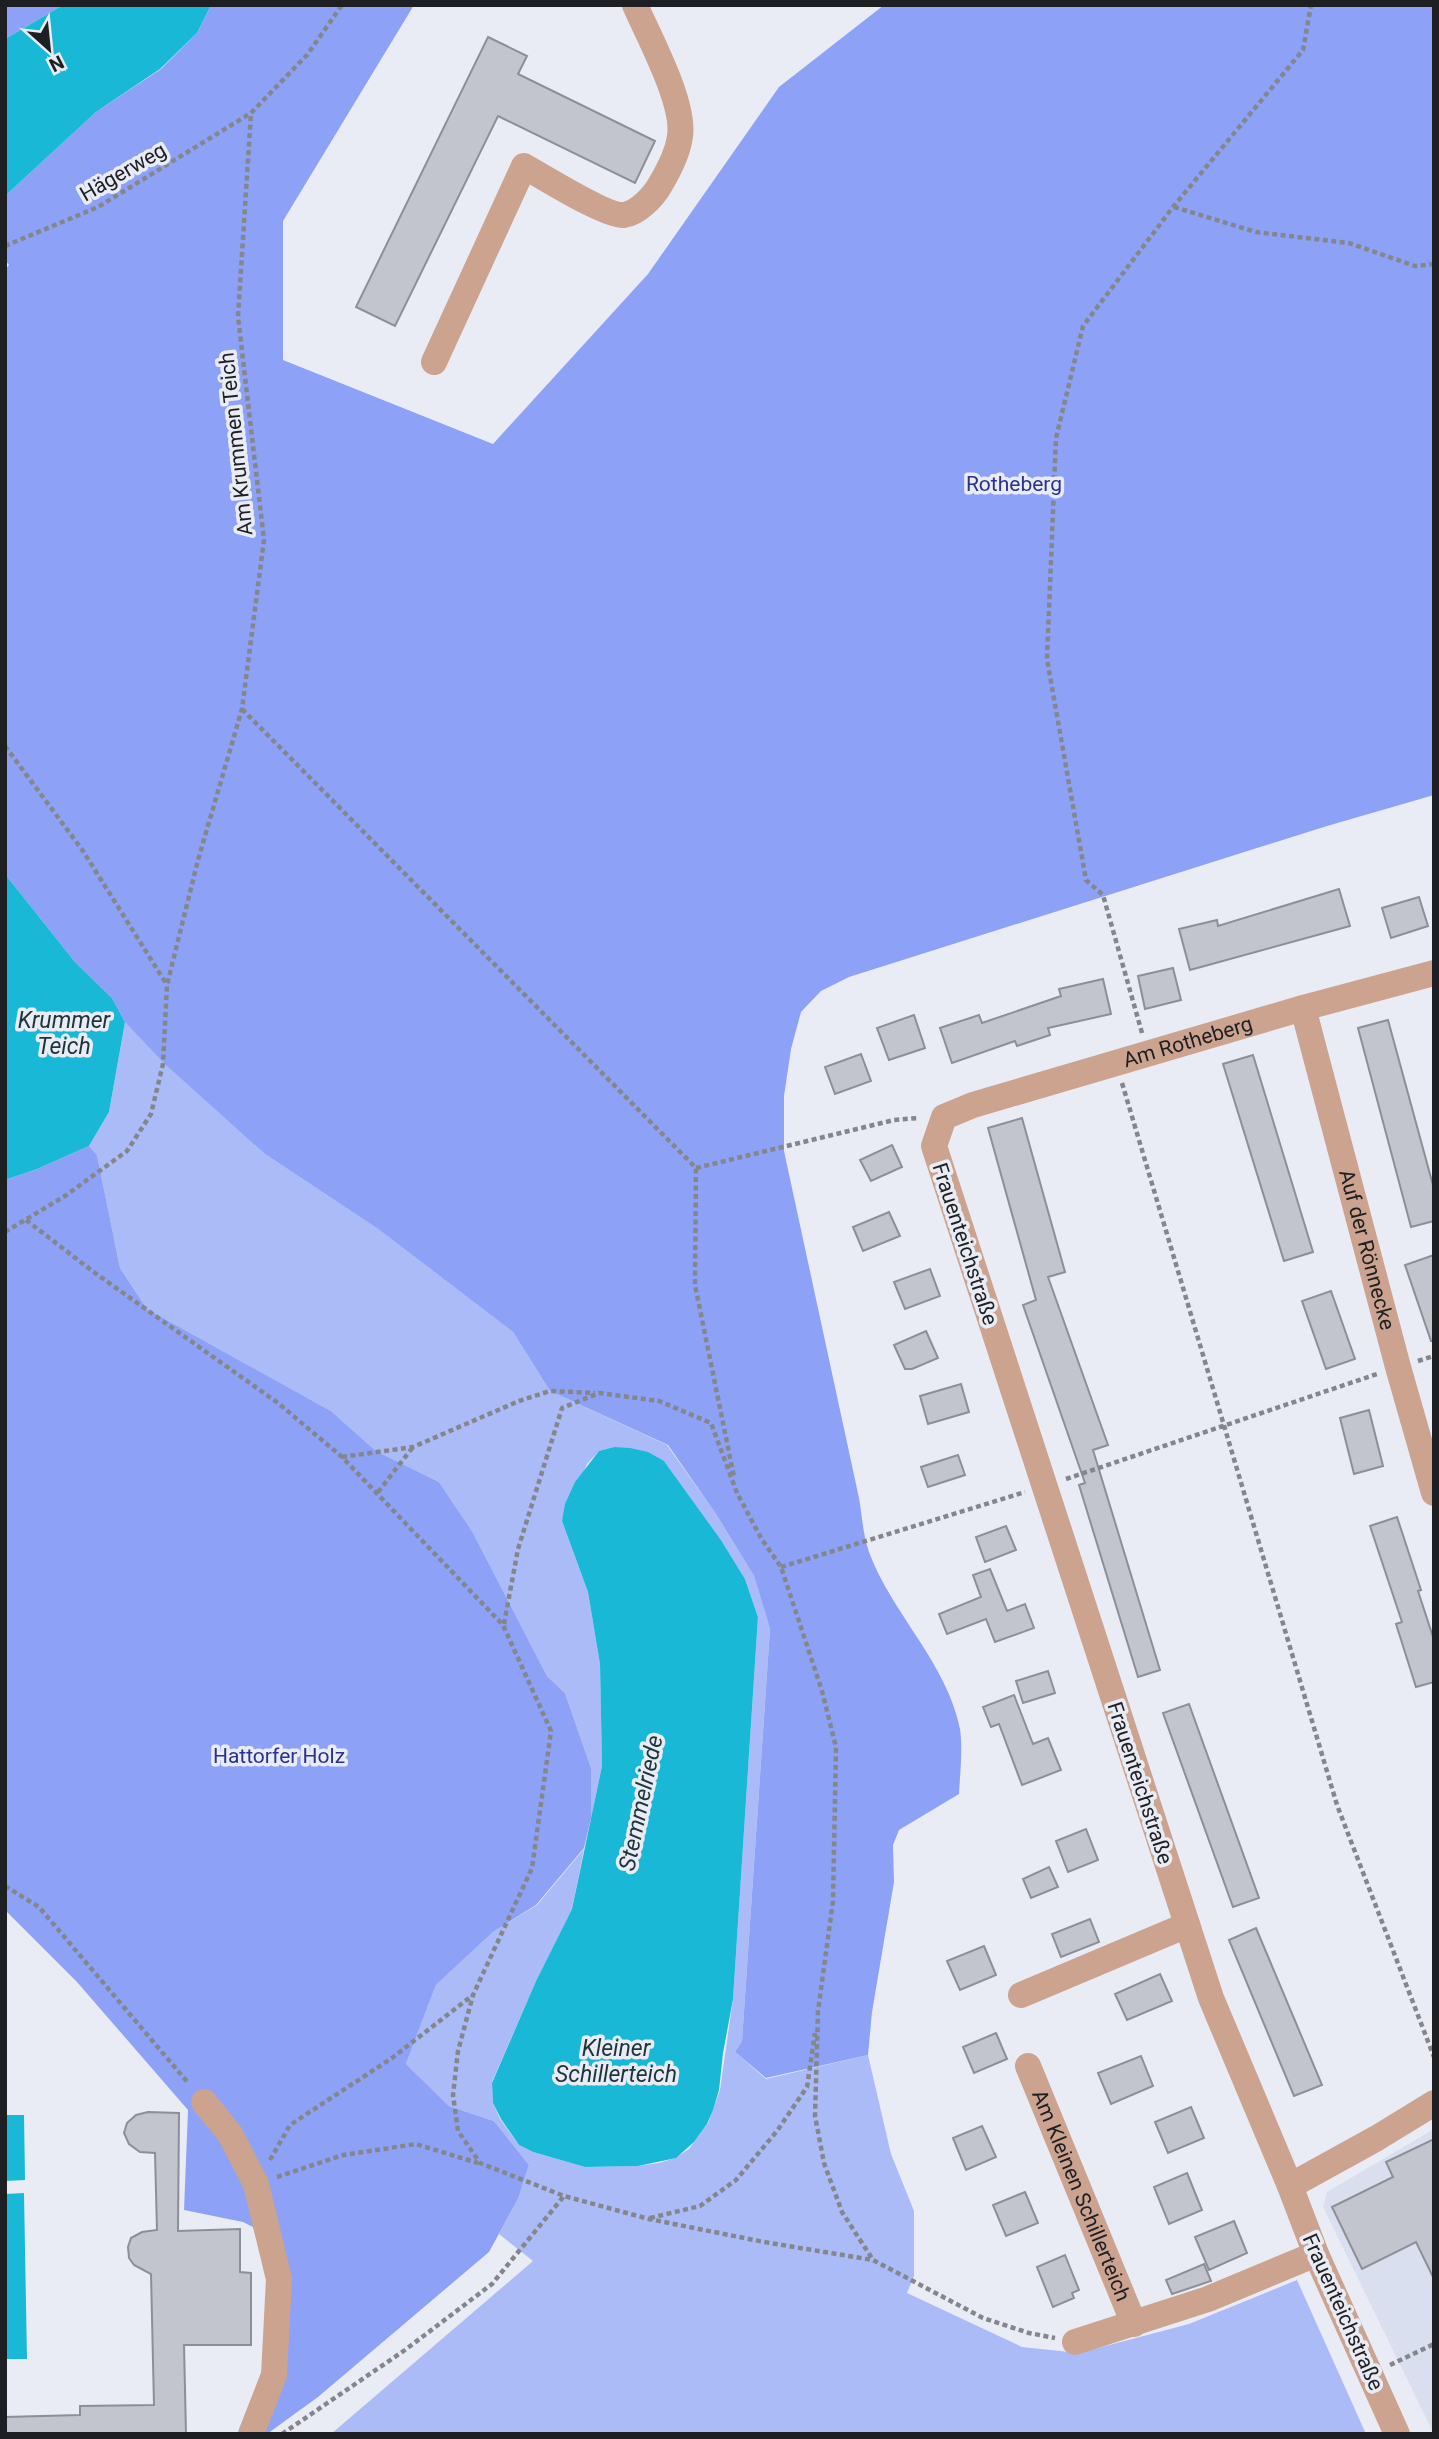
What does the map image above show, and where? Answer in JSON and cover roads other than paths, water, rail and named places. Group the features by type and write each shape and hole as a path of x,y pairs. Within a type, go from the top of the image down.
{"street":[{"path":"434,362 524,166 608,212 624,215 655,194 665,177 680,135 678,107 635,5"},
{"name":"Am Rotheberg","path":"944,1117 973,1105 1115,1062 1434,973"},
{"name":"Auf der Rönnecke","path":"1303,1008 1434,1493"},
{"name":"Frauenteichstraße","path":"944,1117 934,1146 1211,1998 1316,2254 1397,2434"},
{"path":"1021,1995 1187,1925"},
{"name":"Am Kleinen Schillerteich","path":"1028,2066 1134,2324"},
{"path":"204,2102 230,2134 256,2183 279,2279 274,2375 251,2434"},
{"path":"1290,2186 1366,2145 1434,2103"},
{"name":"Am Kleinen Schillerteich","path":"1075,2342 1208,2299 1316,2254"}],"water":[{"path":"63,5 211,5 197,33 160,69 96,112 5,196 5,39"},
{"name":"Krummer Teich","path":"5,874 75,962 112,998 125,1022 109,1112 89,1146 5,1180"},
{"name":"Kleiner Schillerteich","path":"614,1447 648,1452 664,1461 721,1540 745,1579 758,1617 733,1999 719,2090 713,2110 694,2142 676,2158 638,2166 585,2167 533,2152 519,2145 493,2103 492,2083 536,1981 572,1909 602,1766 600,1664 588,1592 562,1521 565,1504 575,1482 599,1451"},
{"path":"5,2115 24,2115 25,2180 5,2181"},
{"path":"24,2193 27,2359 5,2359 5,2194"}],"park label":[{"name":"Rotheberg","path":"1014,484"},
{"name":"Hattorfer Holz","path":"279,1756"}],"water label":[{"name":"Stemmelriede","path":"641,1803"}]}
